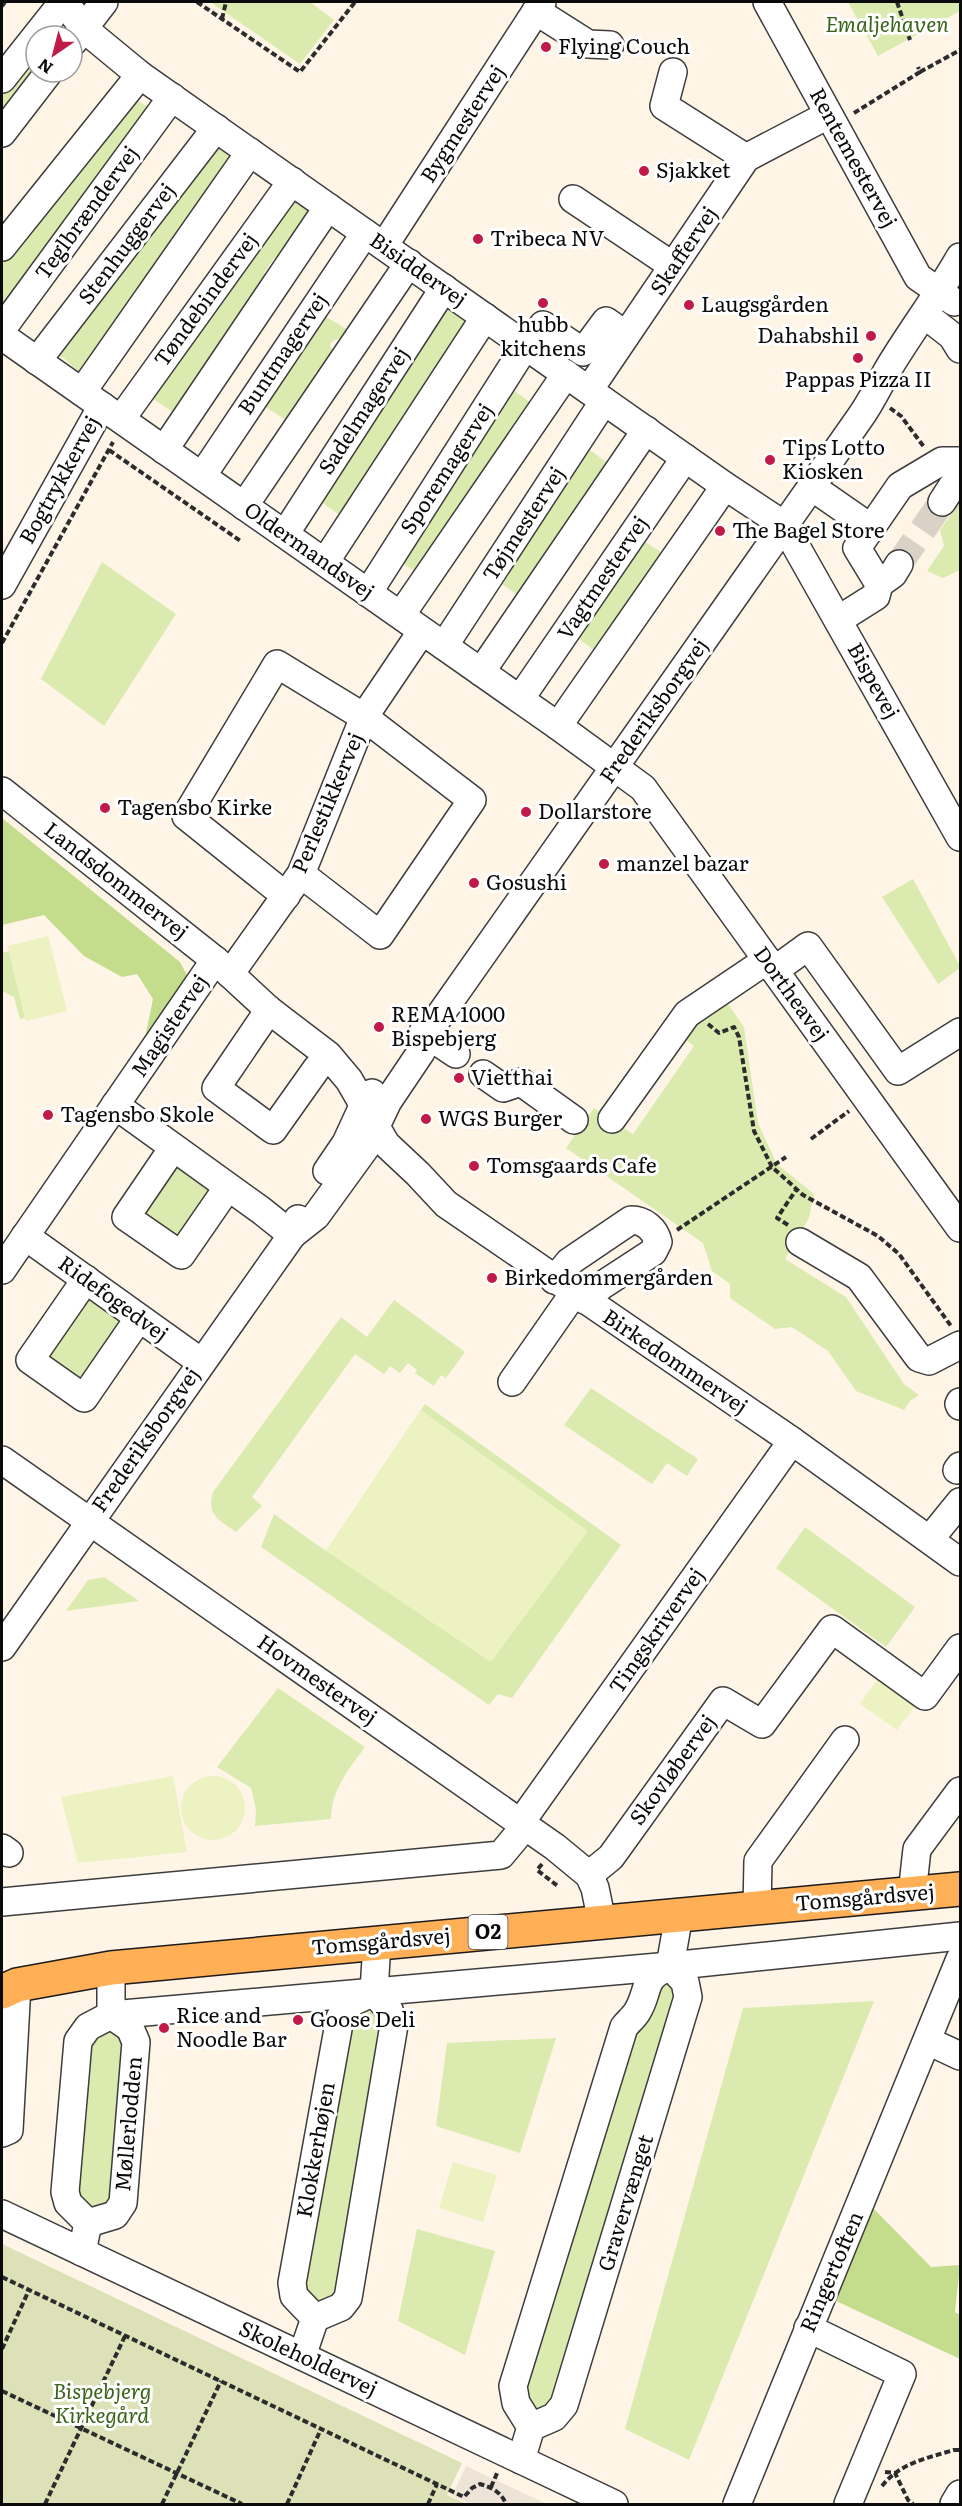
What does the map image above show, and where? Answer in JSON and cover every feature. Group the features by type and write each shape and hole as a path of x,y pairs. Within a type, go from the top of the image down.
{"main road":[{"name":"Tomsgårdsvej","path":"7,1987 111,1968 960,1889"}],"street":[{"name":"Bisiddervej","path":"64,2 73,24"},
{"path":"2,79 64,2"},
{"path":"84,26 104,2"},
{"name":"Rentemestervej","path":"766,2 918,277 951,295"},
{"path":"539,6 588,44 610,45"},
{"name":"Bygmestervej","path":"374,239 539,6"},
{"name":"Bisiddervej","path":"84,39 172,97 725,486 784,525"},
{"path":"673,72 664,106 746,158"},
{"name":"Teglbrændervej","path":"2,247 140,75"},
{"path":"2,133 40,84"},
{"name":"Teglbrændervej","path":"2,329 172,97"},
{"name":"Skaffervej","path":"597,396 626,335 746,158 831,120"},
{"name":"Stenhuggervej","path":"37,361 216,128"},
{"path":"107,410 250,152"},
{"name":"Tøndebindervej","path":"107,410 292,181"},
{"path":"573,199 673,266"},
{"path":"164,450 328,207"},
{"name":"Buntmagervej","path":"202,476 374,239"},
{"name":"Frederiksborgvej","path":"2,1647 89,1520 292,1235 316,1216 366,1147 366,1116 409,1043 428,1031 875,397 886,372 951,295 960,257"},
{"path":"244,506 409,263"},
{"name":"Sadelmagervej","path":"285,534 444,288"},
{"path":"325,562 485,317"},
{"path":"931,320 952,336 960,349"},
{"path":"543,325 583,352 606,321 626,335"},
{"name":"Oldermandsvej","path":"2,336 615,767"},
{"name":"Sporemagervej","path":"368,593 526,345"},
{"name":"Sporemagervej","path":"411,623 566,374"},
{"name":"Tøjmestervej","path":"444,646 597,396"},
{"name":"Bogtrykkervej","path":"2,585 107,410"},
{"path":"481,672 646,430"},
{"name":"Vagtmestervej","path":"520,699 685,458"},
{"path":"942,502 954,466"},
{"path":"838,620 876,596 890,574 857,548 900,486 954,466"},
{"path":"558,726 725,486"},
{"path":"812,487 871,528"},
{"name":"Bispevej","path":"784,525 960,837"},
{"name":"Perlestikkervej","path":"223,967 293,885 364,717 411,623"},
{"path":"277,664 364,717 472,800 380,935 293,885 186,816 277,664"},
{"name":"Dortheavej","path":"615,767 643,788 959,1222"},
{"name":"Landsdommervej","path":"2,790 223,967 276,1016 328,1055 349,1080 366,1116"},
{"path":"612,1119 691,1012 808,946 898,1071"},
{"name":"Magistervej","path":"2,1270 116,1106 223,967"},
{"path":"276,1016 216,1088 273,1130 317,1068"},
{"name":"Landsdommervej","path":"276,1016 340,1094 366,1116"},
{"path":"428,1031 456,1054"},
{"path":"867,1098 898,1071 960,1032"},
{"path":"483,1074 503,1088 521,1082 574,1120"},
{"path":"116,1106 292,1235"},
{"name":"Birkedommervej","path":"366,1116 386,1144 446,1204 792,1441 960,1562"},
{"path":"173,1148 126,1217 181,1255 228,1187"},
{"path":"512,1382 571,1291 569,1262 631,1220 639,1220 651,1228 658,1242 654,1251 601,1286 571,1291"},
{"name":"Ridefogedvej","path":"25,1236 201,1362"},
{"path":"800,1242 859,1277 920,1358 929,1361 957,1337"},
{"path":"86,1279 30,1360 84,1398 139,1318"},
{"name":"Tingskrivervej","path":"2,1902 501,1855 792,1441"},
{"name":"Hovmestervej","path":"4,1469 89,1520 523,1823 589,1875"},
{"path":"930,1539 960,1502"},
{"name":"Skovløbervej","path":"589,1875 611,1857 723,1701 762,1724 832,1629 925,1696 960,1648"},
{"path":"757,1908 758,1861 845,1740"},
{"path":"912,1894 917,1849 960,1791"},
{"path":"589,1875 595,1888 602,1923"},
{"path":"670,1966 679,1915"},
{"path":"82,2252 88,2223 68,2203 65,2192 78,2041 88,2027 111,2015 670,1966 960,1936"},
{"path":"302,2356 315,2318 341,2307 348,2298 394,2025 389,2010 374,1992 377,1942"},
{"name":"Ringertoften","path":"737,2505 960,1959"},
{"path":"521,2460 531,2427 516,2403 513,2386 624,2027 637,2013 647,1984 654,1973 670,1966"},
{"name":"Gravervænget","path":"531,2427 554,2417 564,2405 688,1997 685,1982 670,1966"},
{"path":"111,1968 111,2015"},
{"path":"2,2133 9,2130 7,1987"},
{"name":"Klokkerhøjen","path":"315,2318 294,2296 292,2283 340,2018 348,2004 374,1992"},
{"name":"Møllerlodden","path":"88,2223 115,2215 123,2204 136,2042 130,2028 111,2015"},
{"path":"928,2041 960,2056"},
{"name":"Skoleholdervej","path":"2,2214 614,2505"},
{"path":"808,2328 902,2374 848,2505"},
{"path":"954,2505 960,2494"}],"path":[{"path":"2,6 5,2"},
{"path":"197,2 300,72 356,2"},
{"path":"222,19 226,2"},
{"path":"897,2 910,40"},
{"path":"831,120 919,70 960,50"},
{"path":"875,397 901,416 919,442 954,466"},
{"path":"2,643 109,450 107,410"},
{"path":"109,450 242,542"},
{"path":"691,1012 719,1033 734,1027 739,1037 754,1131 772,1167 796,1190 878,1236 899,1254 957,1337"},
{"path":"811,1138 867,1098"},
{"path":"658,1242 786,1157"},
{"path":"796,1190 777,1218 802,1233 800,1242"},
{"path":"537,1870 559,1887"},
{"path":"2,2277 464,2497 472,2488 480,2484 491,2487 501,2494 506,2505"},
{"path":"2,2349 30,2290"},
{"path":"45,2505 125,2336"},
{"path":"162,2505 221,2381"},
{"path":"2,2391 242,2505"},
{"path":"287,2505 321,2429"},
{"path":"878,2493 883,2484 895,2473 912,2462 960,2450"},
{"path":"865,2465 895,2473 908,2500 913,2505"},
{"path":"428,2505 437,2484"}],"green space":[{"path":"210,2 310,2 334,20 300,64"},
{"name":"Emaljehaven","path":"848,2 960,2 960,11 878,56"},
{"path":"24,60 24,84 26,84 2,115 2,88"},
{"path":"129,96 152,109 2,312 2,255"},
{"path":"212,140 235,156 81,374 55,350"},
{"path":"288,195 313,213 280,262 274,258 264,273 270,278 209,368 204,365 194,380 199,385 178,416 149,396 171,364 176,367 187,351 183,348"},
{"path":"441,302 471,323 344,518 320,501"},
{"path":"315,310 353,333 330,344 333,353 325,369 315,372 314,383 304,401 295,404 294,425 259,403 275,395 274,383 287,365 296,363 298,360 296,351 305,337 315,335 317,331"},
{"path":"507,386 533,404 422,576 396,559"},
{"path":"582,444 610,465 522,598 493,578"},
{"path":"960,502 960,570 943,578 927,571 944,546 940,530"},
{"path":"636,536 664,554 597,652 571,634"},
{"path":"102,562 176,614 104,726 41,679"},
{"path":"2,818 180,962 188,977 145,1038 153,999 137,974 122,977 84,956 44,915 2,925"},
{"path":"913,879 960,966 938,984 882,897"},
{"path":"48,936 67,1011 26,1021 8,946"},
{"path":"9,951 25,1018 20,1019 14,997 2,991 2,953"},
{"path":"724,998 744,1027 758,1123 777,1164 814,1194 809,1218 785,1259 846,1297 904,1384 919,1395 910,1401 904,1410 856,1391 828,1351 792,1327 775,1329 730,1298 730,1284 712,1271 703,1243 566,1148 594,1108 633,1134 694,1046 679,1035"},
{"path":"174,1158 220,1190 180,1249 133,1217"},
{"path":"88,1291 130,1321 80,1391 38,1362"},
{"path":"394,1300 465,1352 446,1378 441,1375 434,1386 415,1373 417,1370 408,1363 400,1373 390,1366 384,1374 355,1354 252,1497 262,1506 236,1532 224,1524 213,1512 211,1500 213,1492 341,1317 367,1337"},
{"path":"591,1388 698,1459 687,1476 667,1463 652,1484 564,1425"},
{"path":"425,1404 621,1545 512,1698 498,1694 489,1705 261,1547 274,1514 326,1551"},
{"path":"421,1410 588,1531 491,1662 326,1551"},
{"path":"805,1527 915,1607 886,1647 776,1568"},
{"path":"104,1577 139,1601 66,1611 88,1580"},
{"path":"877,1680 915,1706 897,1730 860,1704"},
{"path":"278,1688 365,1747 338,1789 331,1819 255,1826 256,1809 251,1788 217,1767"},
{"path":"173,1776 187,1852 78,1863 61,1797"},
{"path":"213,1776 231,1782 239,1790 245,1808 239,1826 231,1834 213,1840 195,1834 187,1826 181,1808 187,1790 195,1782"},
{"path":"667,1972 677,1989 560,2398 536,2413 522,2387 629,2035"},
{"path":"874,2001 689,2460 625,2429 743,2008"},
{"path":"371,2002 385,2029 336,2299 319,2308 300,2284 347,2024"},
{"path":"111,2028 122,2034 127,2046 113,2200 93,2213 77,2197 87,2047 95,2036"},
{"path":"556,2038 520,2153 436,2126 447,2043"},
{"path":"453,2162 497,2175 483,2222 439,2208"},
{"path":"873,2208 931,2267 960,2265 955,2312 960,2315 960,2359 834,2300"},
{"path":"417,2229 495,2251 465,2355 398,2321"},
{"name":"Bispebjerg Kirkegård","path":"2,2244 462,2463 447,2495 467,2504 2,2504"}],"shaded area":[{"path":"466,2466 547,2504 471,2504 452,2496"}],"tunnel":[{"path":"899,564 942,502"}],"place":[{"name":"Flying Couch","path":"546,47"},
{"name":"Sjakket","path":"644,171"},
{"name":"Tribeca NV","path":"478,239"},
{"name":"hubb kitchens","path":"543,303"},
{"name":"Laugsgården","path":"689,305"},
{"name":"Dahabshil","path":"871,336"},
{"name":"Pappas Pizza II","path":"858,358"},
{"name":"Tips Lotto Kiosken","path":"770,460"},
{"name":"The Bagel Store","path":"720,531"},
{"name":"Tagensbo Kirke","path":"105,808"},
{"name":"Dollarstore","path":"526,812"},
{"name":"manzel bazar","path":"604,864"},
{"name":"Gosushi","path":"474,883"},
{"name":"REMA 1000 Bispebjerg","path":"379,1027"},
{"name":"Vietthai","path":"459,1078"},
{"name":"Tagensbo Skole","path":"48,1115"},
{"name":"WGS Burger","path":"426,1119"},
{"name":"Tomsgaards Cafe","path":"474,1166"},
{"name":"Birkedommergården","path":"492,1278"},
{"name":"Goose Deli","path":"298,2020"},
{"name":"Rice and Noodle Bar","path":"164,2028"}]}
